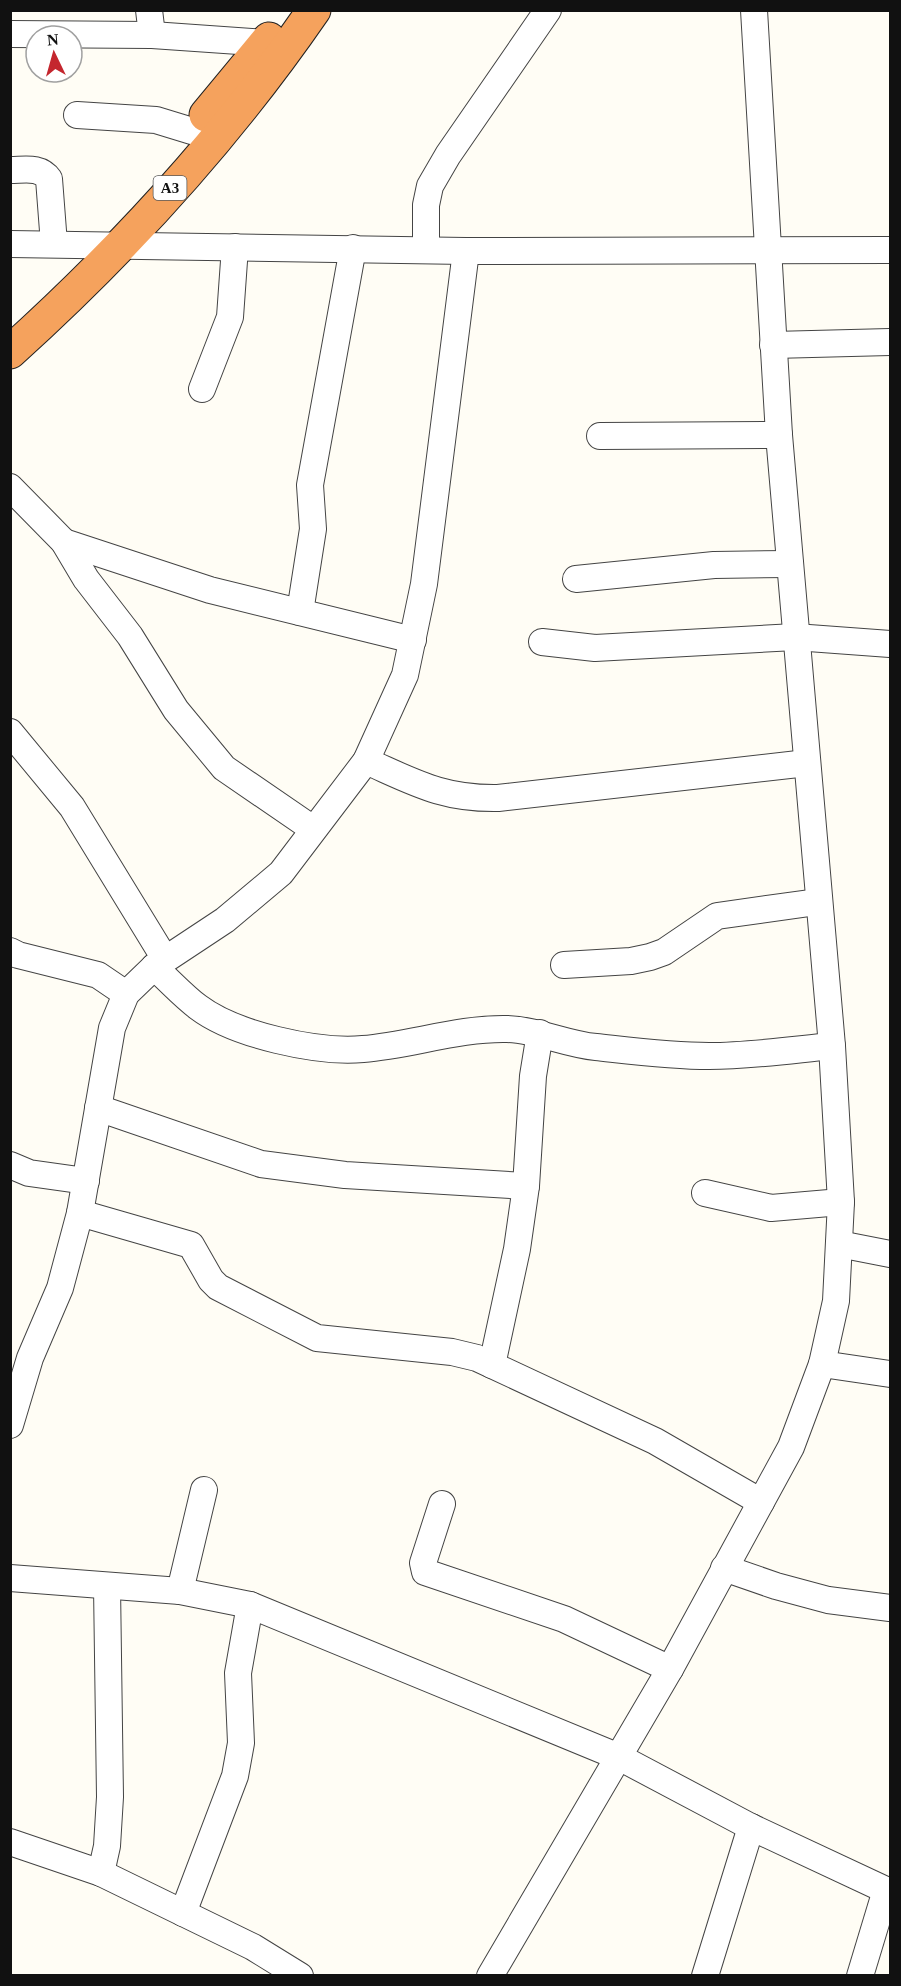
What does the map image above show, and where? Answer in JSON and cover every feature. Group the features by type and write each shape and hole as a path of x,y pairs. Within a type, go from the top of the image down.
{"highway":[{"name":"A3","path":"10,324 105,245 131,203 266,43 289,10"},
{"name":"A3","path":"10,352 105,245 256,92 315,10"}],"street":[{"path":"426,249 426,205 430,186 448,155 548,10"},
{"path":"490,1976 670,1669 790,1447 822,1364 836,1301 841,1202 832,1046 795,636 773,345 754,10"},
{"path":"10,34 150,23 266,43"},
{"path":"77,115 156,120 192,131"},
{"path":"10,170 38,170 45,173 49,179 54,244"},
{"path":"10,244 466,251 891,250"},
{"path":"202,389 230,317 235,247"},
{"path":"300,612 313,529 310,485 353,248"},
{"path":"10,1425 30,1358 60,1288 81,1214 112,1028 126,993 160,963 225,920 280,873 366,761 405,675 424,584 466,251"},
{"path":"773,345 891,342"},
{"path":"600,436 780,435"},
{"path":"10,486 64,542 86,579 130,636 176,710 224,768 313,830"},
{"path":"64,542 210,590 414,640"},
{"path":"576,579 704,566 790,564"},
{"path":"542,642 596,648 795,636 891,644"},
{"path":"10,732 72,807 160,963 199,1008 231,1025 266,1036 318,1047 361,1049 482,1030 506,1029 540,1033 573,1044 708,1056 832,1046"},
{"path":"366,761 437,793 466,799 498,798 807,763"},
{"path":"564,965 632,961 650,957 664,952 706,921 717,916 818,902"},
{"path":"10,951 98,975 126,993"},
{"path":"492,1365 517,1249 526,1186 532,1085 540,1033"},
{"path":"98,1108 261,1164 345,1175 526,1186"},
{"path":"17,1173 86,1181"},
{"path":"705,1193 771,1208 841,1202"},
{"path":"81,1214 191,1245 195,1248 211,1280 218,1287 317,1338 452,1352 492,1365 655,1441 761,1502"},
{"path":"839,1244 891,1254"},
{"path":"822,1364 891,1374"},
{"path":"180,1591 204,1490"},
{"path":"442,1504 423,1563 425,1572 564,1619 670,1669"},
{"path":"724,1568 776,1586 828,1600 891,1608"},
{"path":"10,1578 180,1591 250,1605 619,1757 663,1783 751,1827 888,1891 860,1976"},
{"path":"101,1873 107,1846 110,1797 107,1586"},
{"path":"183,1913 235,1776 241,1743 238,1673 250,1605"},
{"path":"705,1976 751,1827"},
{"path":"10,1842 101,1873 253,1947 300,1976"}]}
